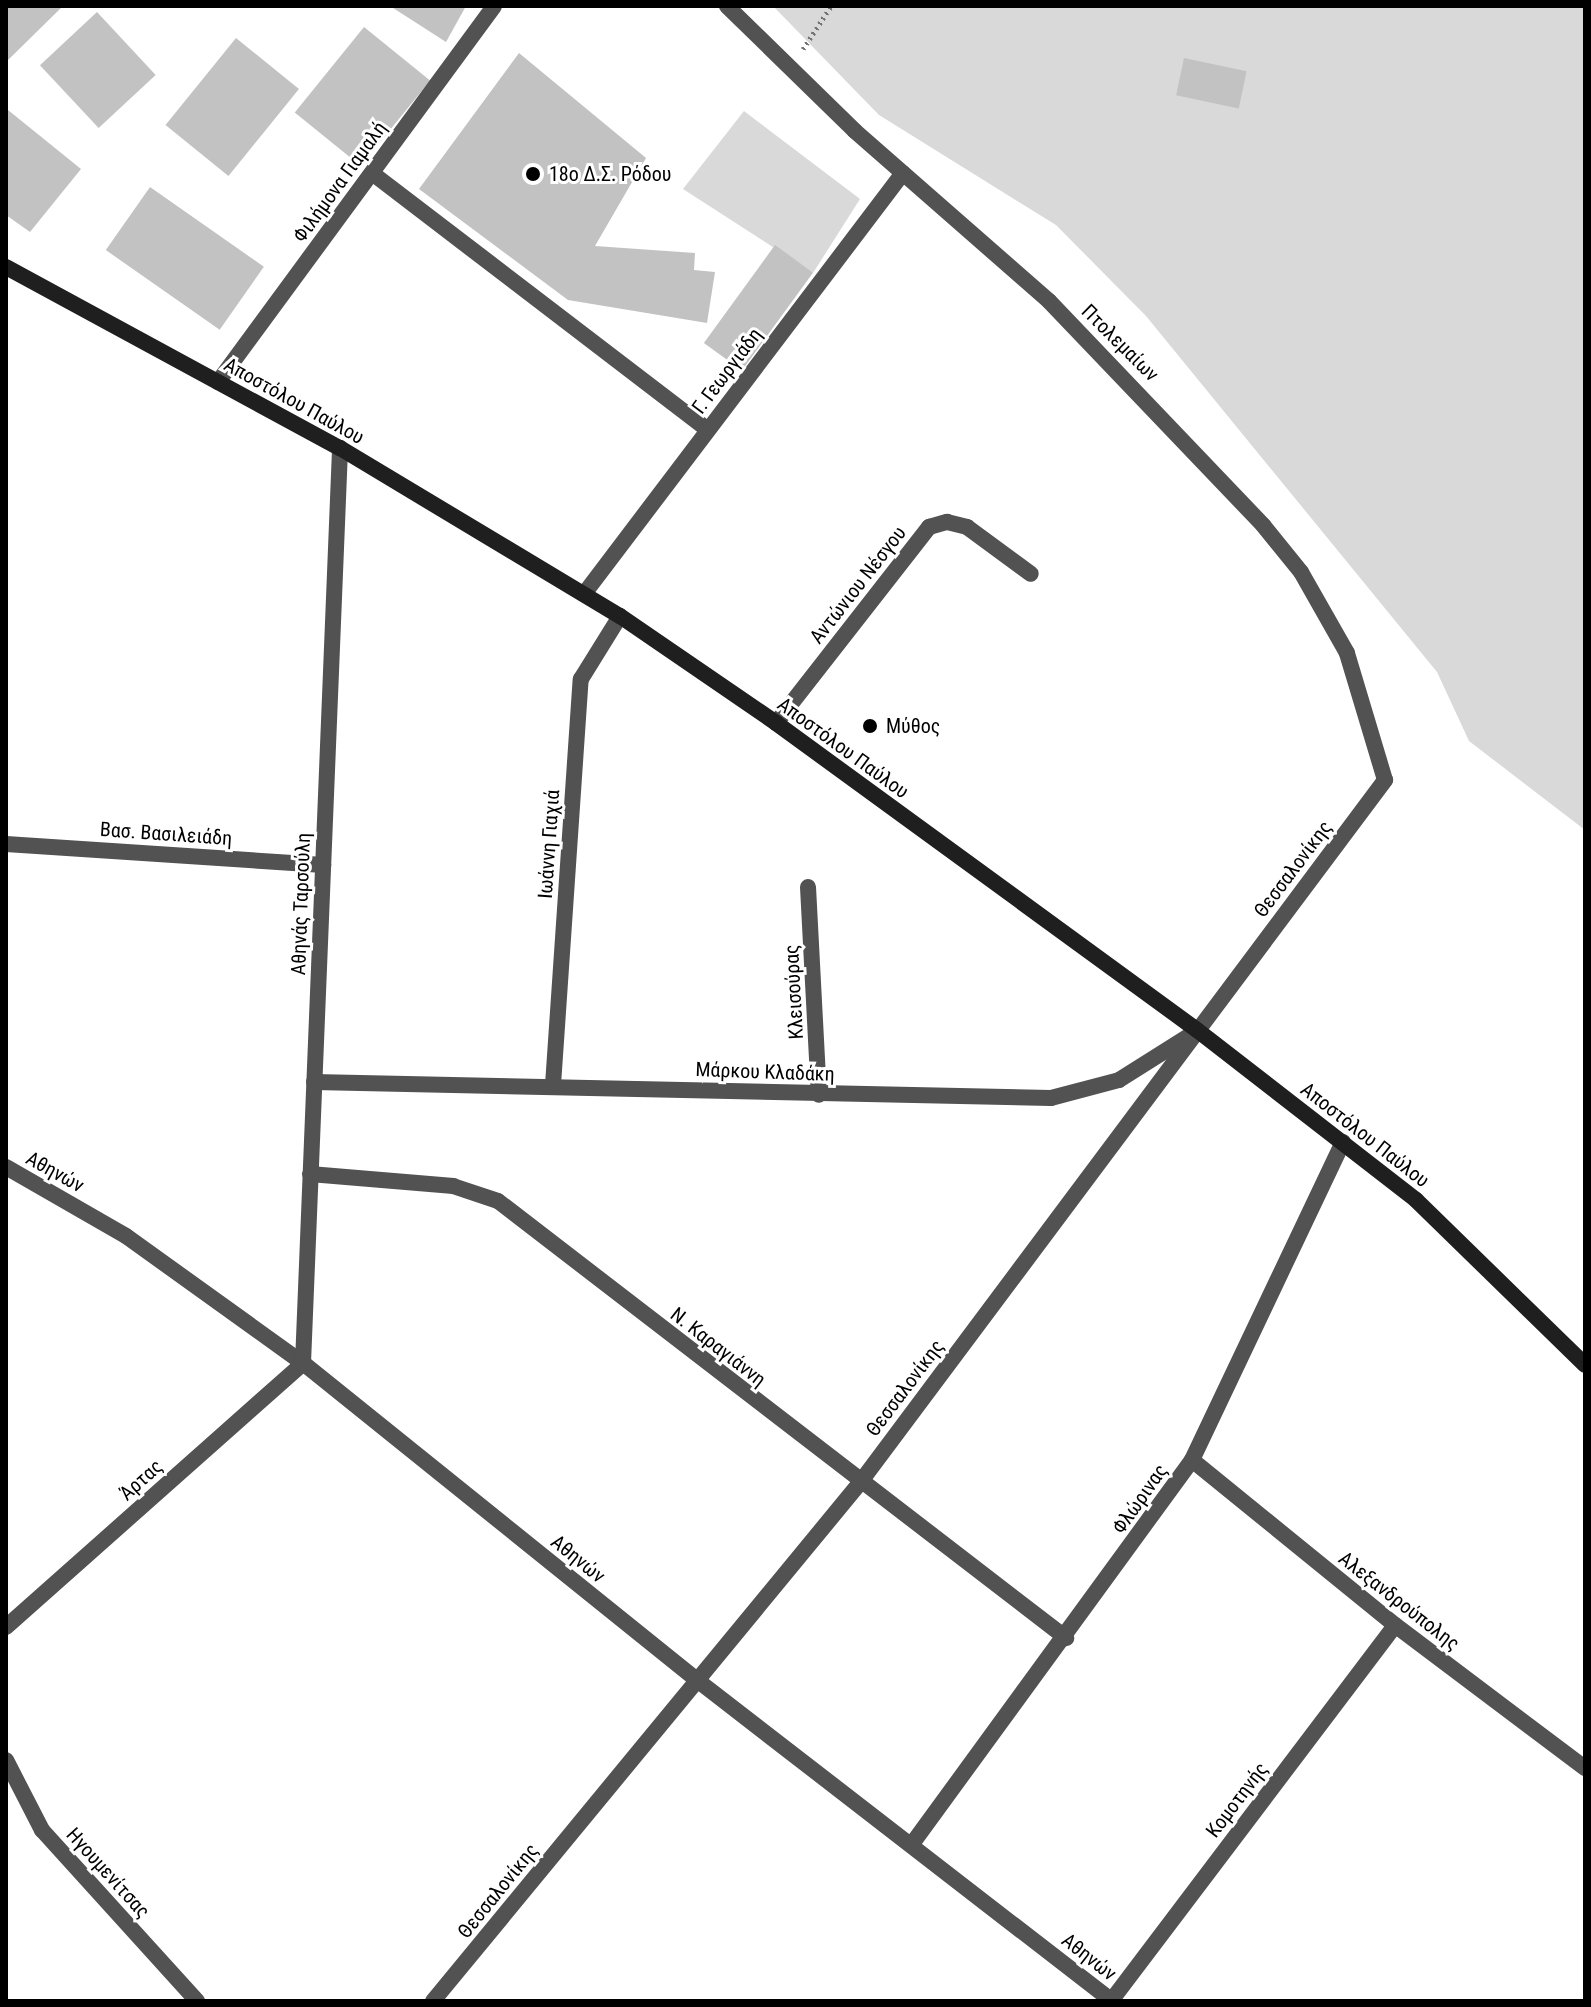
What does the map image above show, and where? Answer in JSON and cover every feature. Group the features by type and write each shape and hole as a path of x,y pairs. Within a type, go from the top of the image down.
{"street":[{"name":"Φιλήμονα Γιαμαλή","path":"218,382 494,6"},
{"name":"Πτολεμαίων","path":"727,6 787,66 903,173 1021,274 1105,355 1282,549 1323,606 1347,653 1385,780"},
{"path":"372,173 707,429"},
{"name":"Γ. Γεωργιάδη","path":"584,594 903,173"},
{"name":"Αποστόλου Παύλου","path":"6,267 340,448 620,616 776,723 1197,1030 1343,1142 1427,1209 1585,1365"},
{"name":"Αθηνάς Ταρσούλη","path":"303,1363 340,448"},
{"name":"Αντώνιου Νέσγου","path":"776,723 929,527 947,522 967,527 1031,574"},
{"name":"Ιωάννη Γιαχιά","path":"553,1085 581,679 620,616"},
{"name":"Θεσσαλονίκης","path":"433,2001 859,1484 1385,780"},
{"name":"Βασ. Βασιλειάδη","path":"6,844 323,865"},
{"name":"Κλεισούρας","path":"808,887 819,1095"},
{"name":"Μάρκου Κλαδάκη","path":"314,1082 1051,1098 1119,1080 1197,1030"},
{"name":"Φλώρινας","path":"912,1844 1066,1638 1192,1460 1343,1142"},
{"name":"Αθηνών","path":"6,1167 126,1236 303,1363 697,1680 1112,2001"},
{"name":"Ν. Καραγιάννη","path":"310,1174 453,1186 498,1201 859,1484 1066,1638"},
{"name":"Άρτας","path":"6,1627 303,1363"},
{"name":"Αλεξανδρούπολης","path":"1192,1460 1395,1625 1585,1768"},
{"name":"Κομοτηνής","path":"1112,2001 1395,1625"},
{"name":"Ηγουμενίτσας","path":"6,1760 42,1830 197,2001"}],"path":[{"path":"787,66 831,6"}],"shaded area":[{"path":"773,6 1585,6 1585,830 1469,741 1437,672 1146,316 1056,225 879,115"},
{"path":"744,111 860,199 813,273 683,189"}],"building":[{"path":"6,6 63,6 6,62"},
{"path":"390,6 466,6 446,42"},
{"path":"97,12 156,75 99,128 40,65"},
{"path":"364,27 430,80 361,166 295,112"},
{"path":"236,38 299,89 228,176 166,125"},
{"name":"18ο Δ.Σ. Ρόδου","path":"519,53 646,158 595,246 695,253 694,270 715,272 707,323 568,300 419,189"},
{"path":"1184,58 1247,71 1239,108 1176,95"},
{"path":"8,110 81,169 30,232 6,215"},
{"path":"150,187 264,267 220,330 106,250"},
{"path":"775,245 813,273 742,371 704,343"}],"place":[{"name":"18ο Δ.Σ. Ρόδου","path":"533,174"},
{"name":"Μύθος","path":"870,726"}]}
